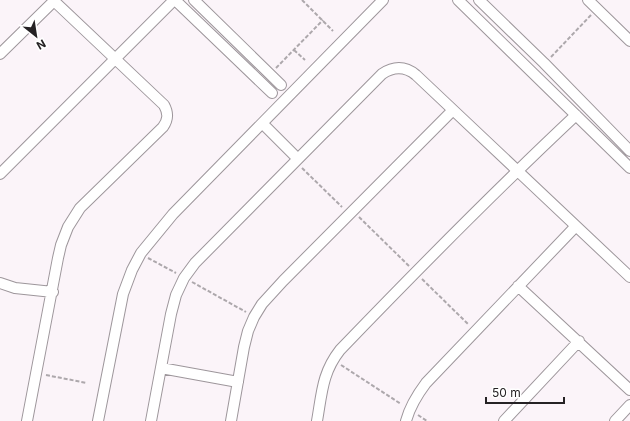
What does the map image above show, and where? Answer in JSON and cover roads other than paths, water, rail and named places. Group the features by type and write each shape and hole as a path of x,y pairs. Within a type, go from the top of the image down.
{"street":[{"path":"0,54 53,0 164,105 167,111 166,122 163,127 80,208 72,219 61,244 27,421"},
{"path":"0,174 174,0 272,93"},
{"path":"194,0 281,85"},
{"path":"98,421 123,294 140,253 173,214 383,0"},
{"path":"458,0 630,168"},
{"path":"479,0 630,151"},
{"path":"588,0 630,41"},
{"path":"230,54 239,44"},
{"path":"151,421 171,314 176,295 184,278 195,263 382,74 396,67 411,71 630,277"},
{"path":"231,421 248,331 262,304 271,293 453,110"},
{"path":"317,421 324,378 332,360 340,350 517,170 576,116"},
{"path":"262,124 297,160"},
{"path":"406,421 416,395 426,382 576,226"},
{"path":"0,283 15,288 52,292"},
{"path":"518,286 630,390"},
{"path":"504,421 580,342"},
{"path":"161,368 238,382"},
{"path":"615,421 630,405"}]}
